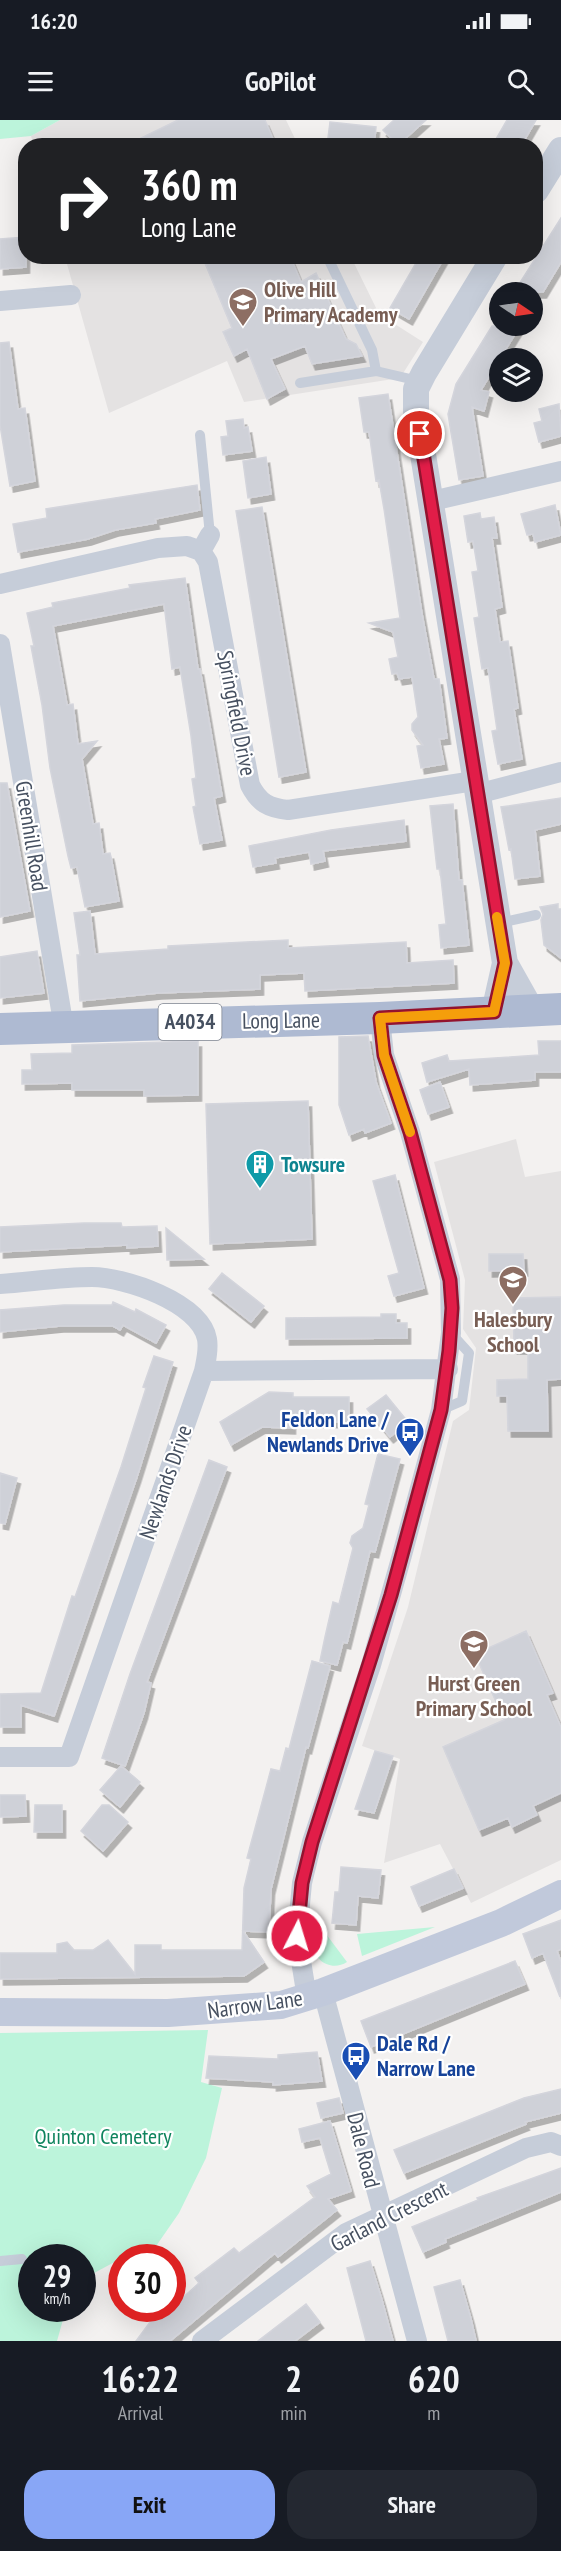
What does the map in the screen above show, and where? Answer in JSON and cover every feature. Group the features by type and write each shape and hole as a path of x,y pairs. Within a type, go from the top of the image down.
{"main road":[{"name":"Long Lane","path":"0,1029 380,1018 546,1010"},
{"name":"Narrow Lane","path":"0,2012 203,2012 281,2005 315,1995 501,1923 561,1894"}],"street":[{"path":"543,179 561,150"},
{"path":"490,264 420,381 416,390 416,411 505,963 494,1012"},
{"path":"0,301 71,295"},
{"path":"432,501 561,471"},
{"path":"0,584 158,548 205,543"},
{"name":"Springfield Drive","path":"205,543 250,785 257,800 273,808 288,810 476,788"},
{"name":"Greenhill Road","path":"0,644 64,1028"},
{"path":"476,788 561,772"},
{"path":"505,963 546,1010"},
{"name":"Dale Road","path":"380,1018 384,1055 410,1132 450,1280 451,1333 448,1369 441,1410 386,1615 312,1842 302,1883 297,1936 417,2341"},
{"path":"0,1284 93,1277 123,1280 147,1289 184,1309 199,1323 207,1338 204,1371 448,1369"},
{"name":"Newlands Drive","path":"0,1757 69,1757 204,1371"},
{"name":"Garland Crescent","path":"202,2341 346,2233 526,2148 551,2142 561,2146"}],"lane":[{"path":"331,264 372,350 376,371"},
{"path":"300,383 376,371 420,381"},
{"path":"201,435 205,543"},
{"path":"498,923 536,915"},
{"path":"441,1410 462,1401 469,1353 451,1333"},
{"path":"0,2261 18,2259"}],"shaded area":[{"path":"60,120 286,120 295,138 32,138 31,136"},
{"name":"Olive Hill Primary Academy","path":"67,264 354,264 379,314 423,342 400,378 244,402 227,361 109,413"},
{"name":"Hurst Green Primary School","path":"516,1139 525,1177 561,1171 561,1860 471,1903 440,1844 384,1863 400,1759 362,1746 408,1607 453,1421 469,1410 476,1348 463,1329 465,1280 434,1162"}],"green space":[{"path":"0,120 60,120 31,136 0,139"},
{"path":"435,1927 362,1956 357,1934"},
{"path":"326,1934 347,1962 334,1966 328,1965 318,1957 313,1945 314,1938"},
{"name":"Quinton Cemetery","path":"208,2030 201,2082 222,2088 206,2158 179,2213 157,2244 108,2244 108,2266 96,2272 96,2244 18,2244 18,2322 62,2322 57,2341 0,2341 0,2033"}],"building":[{"path":"178,120 265,120 273,138 141,138"},
{"path":"394,120 426,120 406,138 391,138 383,130"},
{"path":"507,120 536,120 526,138 497,138"},
{"path":"330,122 376,127 375,138 328,138"},
{"path":"561,218 561,262 543,292 543,282 520,282 532,264 543,264 543,246"},
{"path":"18,238 18,264 26,264 26,267 0,269 0,239"},
{"path":"205,264 293,264 301,282 316,273 346,339 356,344 362,356 312,364 305,346 271,359 285,389 267,399 247,349 234,356 223,332 232,328"},
{"path":"415,264 440,264 409,319 390,308"},
{"path":"489,331 489,336 514,336 507,348 489,348 489,377 481,390 489,392 484,411 472,407 483,476 459,480 448,414 456,384"},
{"path":"9,342 18,409 25,408 35,481 10,486 0,425 0,343"},
{"path":"388,394 422,614 434,679 439,679 447,738 439,739 444,764 421,768 417,746 423,745 412,730 412,724 418,717 412,677 399,679 397,673 392,674 389,659 398,657 393,632 369,623 400,618 379,480 376,481 369,432 364,432 359,398"},
{"path":"559,404 561,436 539,442 534,423 542,421 539,409"},
{"path":"243,419 244,428 248,427 252,451 223,455 221,437 228,436 226,421"},
{"path":"266,457 271,494 248,498 243,461"},
{"path":"197,485 200,510 155,519 156,523 115,530 88,539 18,552 13,524 47,518 46,509"},
{"path":"555,505 561,535 535,542 533,534 527,535 521,514"},
{"path":"262,507 306,772 279,777 236,511"},
{"path":"480,513 481,519 494,517 497,538 492,538 502,607 495,609 500,642 508,641 518,708 514,709 522,759 498,764 492,731 497,730 488,668 482,669 474,618 479,617 472,572 478,571 473,541 468,542 464,516"},
{"path":"185,578 198,669 200,669 222,796 214,798 222,840 200,844 193,807 196,806 192,779 196,778 191,736 180,667 172,669 164,604 53,626 67,705 73,704 78,744 97,741 82,759 93,824 99,823 103,854 110,853 119,901 85,907 77,867 71,868 50,768 31,646 34,646 27,613 53,607 52,603 130,588 129,585"},
{"path":"0,783 7,783 30,911 0,917"},
{"path":"561,798 561,824 535,830 540,876 515,879 501,807"},
{"path":"453,804 459,880 462,880 469,945 441,948 439,925 446,924 430,806"},
{"path":"404,820 406,841 323,851 325,861 311,864 309,852 275,858 276,863 253,867 249,846 331,830"},
{"path":"558,904 558,909 561,909 561,958 544,945 541,920 543,914 540,907"},
{"path":"90,911 95,954 168,949 168,946 288,940 288,948 406,942 407,963 453,960 454,983 305,991 304,973 260,975 260,989 158,993 80,1001 77,955 80,955 74,913"},
{"path":"37,951 44,993 0,998 0,957"},
{"path":"368,1036 376,1082 391,1123 365,1133 364,1129 349,1135 339,1105 339,1037"},
{"path":"198,1041 198,1095 144,1096 144,1090 72,1090 72,1083 22,1084 22,1070 32,1070 31,1054 72,1053 72,1045"},
{"path":"538,1041 561,1041 561,1072 535,1072 535,1080 470,1085 469,1069 427,1082 422,1063 447,1055 449,1061 539,1055"},
{"path":"440,1082 449,1107 428,1114 420,1090"},
{"name":"Towsure","path":"308,1101 312,1239 210,1244 206,1104"},
{"path":"395,1175 424,1288 394,1296 388,1276 399,1273 373,1181"},
{"path":"121,1223 122,1227 157,1226 158,1246 127,1248 127,1245 0,1252 0,1227"},
{"path":"166,1228 204,1259 167,1260"},
{"path":"489,1254 523,1254 524,1270 489,1271"},
{"path":"222,1273 264,1306 251,1322 209,1289"},
{"path":"561,1297 561,1379 547,1380 548,1431 508,1431 507,1396 497,1396 497,1380 528,1379 528,1348 514,1348 513,1298"},
{"path":"113,1302 135,1312 136,1309 166,1325 156,1343 123,1325 120,1330 113,1326 60,1326 0,1332 0,1310 64,1305 112,1305"},
{"path":"381,1314 396,1314 396,1323 407,1323 407,1338 286,1339 286,1318 381,1317"},
{"path":"154,1356 173,1362 137,1477 54,1716 21,1705 21,1727 0,1727 0,1694 41,1693 72,1596 75,1597 121,1467"},
{"path":"269,1392 293,1393 293,1397 349,1397 349,1422 292,1421 292,1428 262,1427 231,1445 220,1422"},
{"path":"386,1395 408,1422 390,1437 367,1409"},
{"path":"378,1454 400,1459 375,1552 370,1551 347,1643 343,1642 337,1665 320,1661 333,1602 339,1604 353,1548 350,1543 352,1536 363,1528 369,1505 365,1504"},
{"path":"209,1460 227,1467 147,1682 151,1683 144,1713 125,1766 102,1758 130,1674"},
{"path":"0,1473 17,1478 5,1524 0,1523"},
{"path":"526,1631 553,1693 547,1695 561,1727 561,1793 533,1806 537,1815 512,1827 508,1818 479,1830 443,1747 504,1720 475,1654"},
{"path":"312,1661 330,1666 308,1748 306,1747 271,1889 269,1932 243,1931 264,1962 244,1976 0,1979 0,1953 57,1953 57,1944 67,1942 74,1950 93,1950 108,1940 135,1974 135,1945 161,1945 161,1950 242,1950 244,1888 251,1859 247,1858 271,1769 280,1771 286,1748 289,1749"},
{"path":"375,1751 393,1756 374,1813 355,1809"},
{"path":"121,1766 140,1782 120,1807 100,1790"},
{"path":"0,1795 25,1795 26,1816 0,1817"},
{"path":"35,1805 62,1805 62,1832 34,1832"},
{"path":"102,1805 109,1805 128,1822 103,1851 81,1831"},
{"path":"341,1867 381,1870 378,1898 358,1896 356,1925 332,1923 335,1892 339,1892"},
{"path":"454,1869 463,1888 419,1906 411,1887"},
{"path":"561,1920 561,1949 557,1951 561,1962 560,1997 543,1953 532,1958 523,1934"},
{"path":"515,1961 525,1984 371,2047 361,2021"},
{"path":"317,2052 322,2081 273,2085 273,2082 206,2078 209,2056 278,2059 278,2055"},
{"path":"561,2089 561,2113 525,2122 526,2124 404,2173 394,2150 524,2098"},
{"path":"339,2098 343,2113 321,2118 317,2103"},
{"path":"330,2121 351,2191 328,2199 337,2210 278,2257 275,2253 170,2341 136,2341 150,2322 186,2322 186,2295 199,2283 195,2278 234,2248 239,2253 315,2197 307,2186 331,2174 320,2138 302,2142 299,2129"},
{"path":"561,2168 561,2192 445,2239 446,2242 423,2252 412,2227 478,2200 477,2198"},
{"path":"370,2261 393,2341 366,2341 347,2268"},
{"path":"460,2280 476,2341 448,2341 434,2287"},
{"path":"306,2304 320,2322 295,2341 258,2341"}],"slow traffic":[{"path":"410,1132 384,1055 380,1018 494,1012 505,963 497,917"}],"place":[{"name":"Olive Hill Primary Academy","path":"243,328"},
{"name":"Towsure","path":"260,1190"},
{"name":"Halesbury School","path":"513,1306"},
{"name":"Feldon Lane / Newlands Drive","path":"410,1458"},
{"name":"Hurst Green Primary School","path":"474,1670"},
{"name":"Dale Rd / Narrow Lane","path":"356,2082"}],"route":[{"path":"297,1936 302,1883 312,1842 391,1595 441,1410 448,1369 452,1308 450,1280 410,1132 384,1055 380,1018 494,1012 505,963 474,782 420,434"}]}
